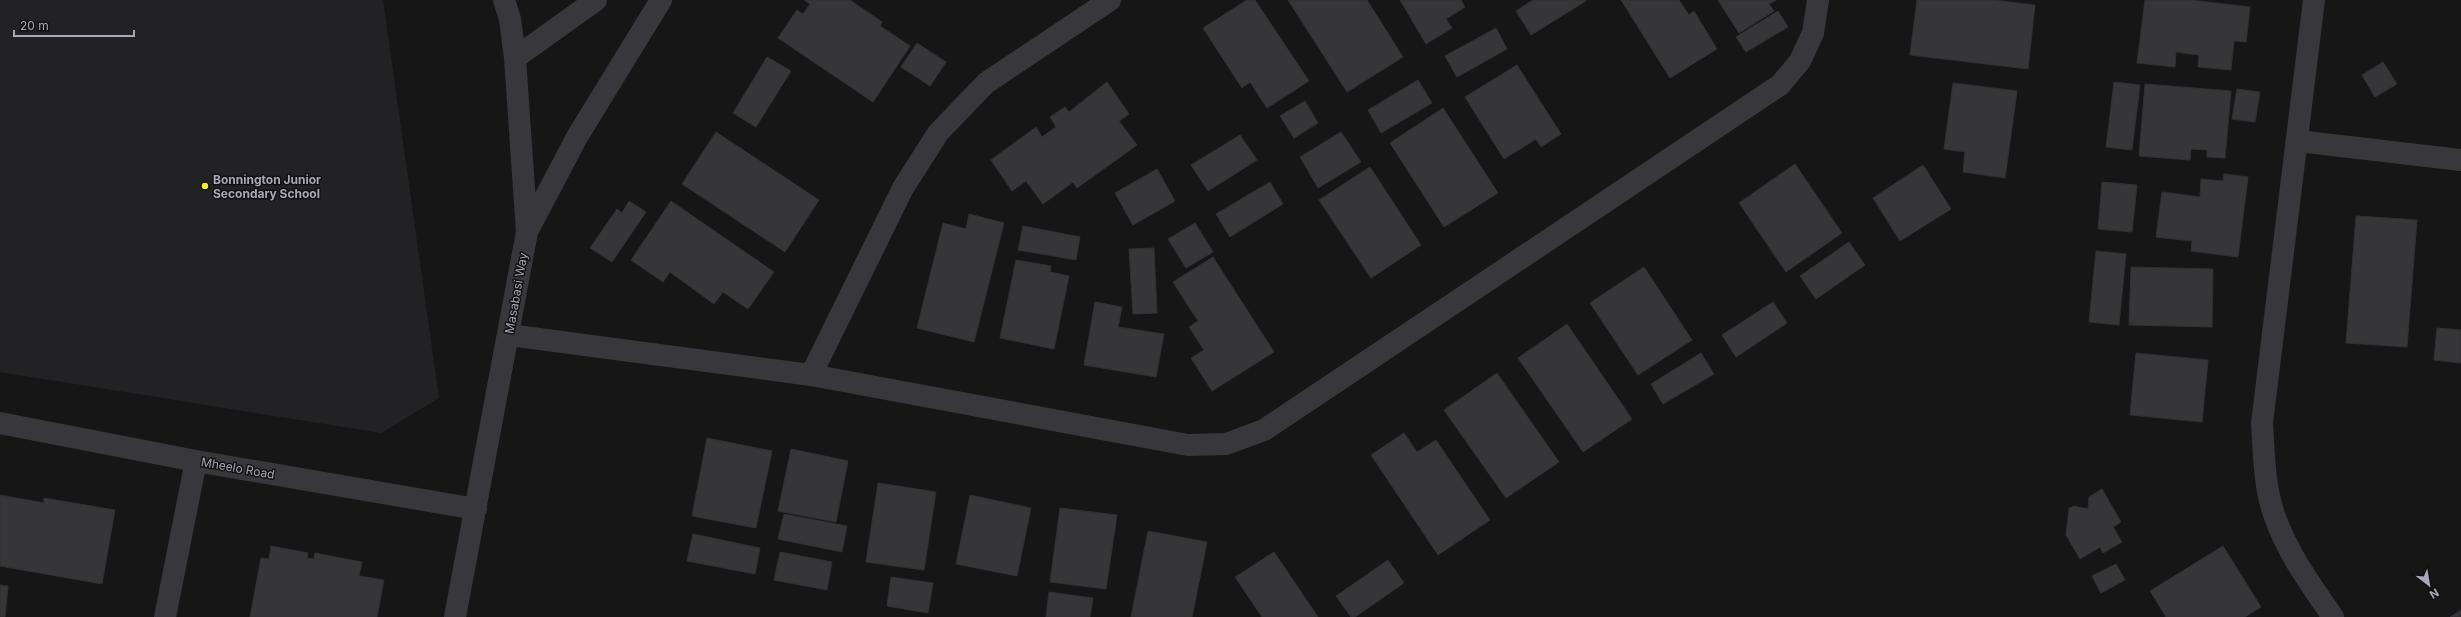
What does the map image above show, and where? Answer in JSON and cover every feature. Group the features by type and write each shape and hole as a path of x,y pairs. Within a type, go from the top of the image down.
{"street":[{"path":"504,0 510,19 515,58 527,232"},
{"path":"515,58 596,0"},
{"name":"Masabasi Way","path":"455,617 509,335 527,232 577,137 661,0"},
{"path":"811,375 903,188 938,133 986,83 1110,0"},
{"path":"509,335 811,375 1188,445 1226,444 1264,430 1780,85 1800,61 1813,33 1818,0"},
{"path":"2314,0 2262,430 2266,474 2274,516 2295,562 2333,617"},
{"path":"2298,141 2461,160"},
{"name":"Mheelo Road","path":"0,423 196,461 476,509"},
{"path":"165,617 196,461"}],"shaded area":[{"name":"Bonnington Junior Secondary School","path":"0,0 383,0 439,398 381,433 0,372"}],"building":[{"path":"804,0 850,0 882,22 880,26 910,46 873,102 778,38 797,10 803,14 810,4"},
{"path":"1247,0 1255,0 1309,81 1267,108 1250,82 1242,88 1203,28"},
{"path":"1288,0 1367,0 1403,57 1347,92"},
{"path":"1400,0 1461,0 1465,7 1446,19 1452,28 1426,44"},
{"path":"1533,0 1586,1 1531,35 1516,11"},
{"path":"1621,0 1679,0 1689,15 1694,11 1717,49 1670,78"},
{"path":"1718,0 1776,0 1769,4 1774,11 1739,33"},
{"path":"1917,0 1993,0 2035,5 2028,69 1910,55"},
{"path":"2145,0 2191,0 2250,7 2246,42 2234,41 2231,70 2198,67 2199,55 2176,52 2175,67 2137,63"},
{"path":"1778,11 1788,27 1746,52 1736,37"},
{"path":"1496,28 1507,49 1457,77 1445,56"},
{"path":"917,43 946,62 930,86 901,67"},
{"path":"767,57 791,71 756,127 733,113"},
{"path":"2383,62 2397,84 2375,97 2362,75"},
{"path":"1517,65 1561,134 1541,147 1536,139 1504,159 1465,97"},
{"path":"1418,80 1432,103 1381,133 1368,110"},
{"path":"1107,82 1129,114 1119,121 1137,145 1077,188 1073,182 1043,204 1026,181 1012,191 991,160 1036,127 1042,137 1056,127 1050,117 1065,107 1069,112"},
{"path":"2114,82 2140,85 2132,150 2106,147"},
{"path":"1953,83 2017,91 2005,178 1963,172 1965,152 1944,149"},
{"path":"2145,84 2231,91 2225,158 2207,157 2207,150 2191,149 2190,160 2139,156"},
{"path":"2237,89 2260,92 2255,122 2232,119"},
{"path":"1305,101 1318,123 1294,138 1280,116"},
{"path":"1443,108 1498,193 1444,227 1390,143"},
{"path":"716,132 819,200 785,252 682,184"},
{"path":"1341,132 1361,162 1318,188 1300,157"},
{"path":"1240,135 1257,160 1208,191 1191,165"},
{"path":"1795,164 1842,233 1786,272 1739,203"},
{"path":"1923,165 1951,209 1900,241 1873,198"},
{"path":"1370,167 1421,245 1371,278 1319,200"},
{"path":"1157,169 1175,201 1133,225 1115,193"},
{"path":"2224,174 2248,177 2238,257 2191,251 2192,241 2156,237 2162,192 2200,197 2201,179 2223,181"},
{"path":"1270,182 1283,204 1230,237 1216,214"},
{"path":"2102,182 2137,185 2132,232 2098,229"},
{"path":"629,201 646,212 612,262 590,248 617,209 622,213"},
{"path":"671,201 774,272 748,309 723,292 714,304 670,272 663,282 631,260"},
{"path":"969,214 1004,223 974,342 917,328 943,223 966,229"},
{"path":"2356,216 2417,220 2407,347 2346,343"},
{"path":"1195,223 1213,252 1186,268 1168,239"},
{"path":"1023,226 1080,237 1076,260 1018,250"},
{"path":"1849,242 1865,265 1816,299 1800,276"},
{"path":"1154,248 1157,313 1133,314 1129,249"},
{"path":"2096,251 2126,254 2119,325 2089,322"},
{"path":"1213,257 1274,352 1212,391 1191,358 1204,350 1189,327 1198,321 1173,282"},
{"path":"1016,260 1051,266 1050,272 1069,276 1054,349 1000,338"},
{"path":"1644,267 1692,340 1638,375 1590,303"},
{"path":"2131,267 2213,269 2212,327 2129,325"},
{"path":"1095,302 1122,307 1118,327 1164,334 1156,377 1084,365"},
{"path":"1773,302 1787,323 1736,357 1722,335"},
{"path":"1567,324 1632,419 1583,452 1518,358"},
{"path":"2437,328 2461,330 2461,363 2434,360"},
{"path":"1701,353 1714,374 1663,404 1651,384"},
{"path":"2136,353 2208,360 2202,422 2130,415"},
{"path":"1497,373 1559,462 1506,498 1444,410"},
{"path":"1404,433 1417,452 1436,440 1490,520 1438,555 1371,455"},
{"path":"707,438 772,451 756,528 692,516"},
{"path":"791,449 848,461 836,522 778,511"},
{"path":"878,483 936,492 924,570 866,562"},
{"path":"2102,489 2121,522 2113,527 2122,542 2103,553 2100,547 2080,559 2066,535 2069,508 2074,506 2088,509 2089,497"},
{"path":"0,495 44,503 44,498 115,510 102,584 0,566"},
{"path":"970,495 1031,508 1017,576 956,564"},
{"path":"1060,508 1117,515 1106,589 1050,582"},
{"path":"784,514 847,526 842,552 778,539"},
{"path":"1148,531 1207,542 1192,617 1131,617"},
{"path":"693,534 760,548 755,574 687,561"},
{"path":"271,546 308,553 307,558 314,559 315,553 362,562 359,576 384,580 377,617 250,617 261,558 269,559"},
{"path":"2223,546 2261,607 2245,617 2166,617 2150,591"},
{"path":"780,552 832,562 827,590 774,580"},
{"path":"1274,552 1318,617 1262,617 1235,577"},
{"path":"1388,560 1404,583 1355,617 1351,617 1336,596"},
{"path":"2116,564 2125,580 2101,593 2092,576"},
{"path":"891,577 933,583 928,613 887,606"},
{"path":"0,585 8,586 5,617 0,617"},
{"path":"1049,592 1093,598 1090,617 1046,617"},
{"path":"2461,610 2461,617 2450,617"}],"place":[{"name":"Bonnington Junior Secondary School","path":"205,186"}]}
